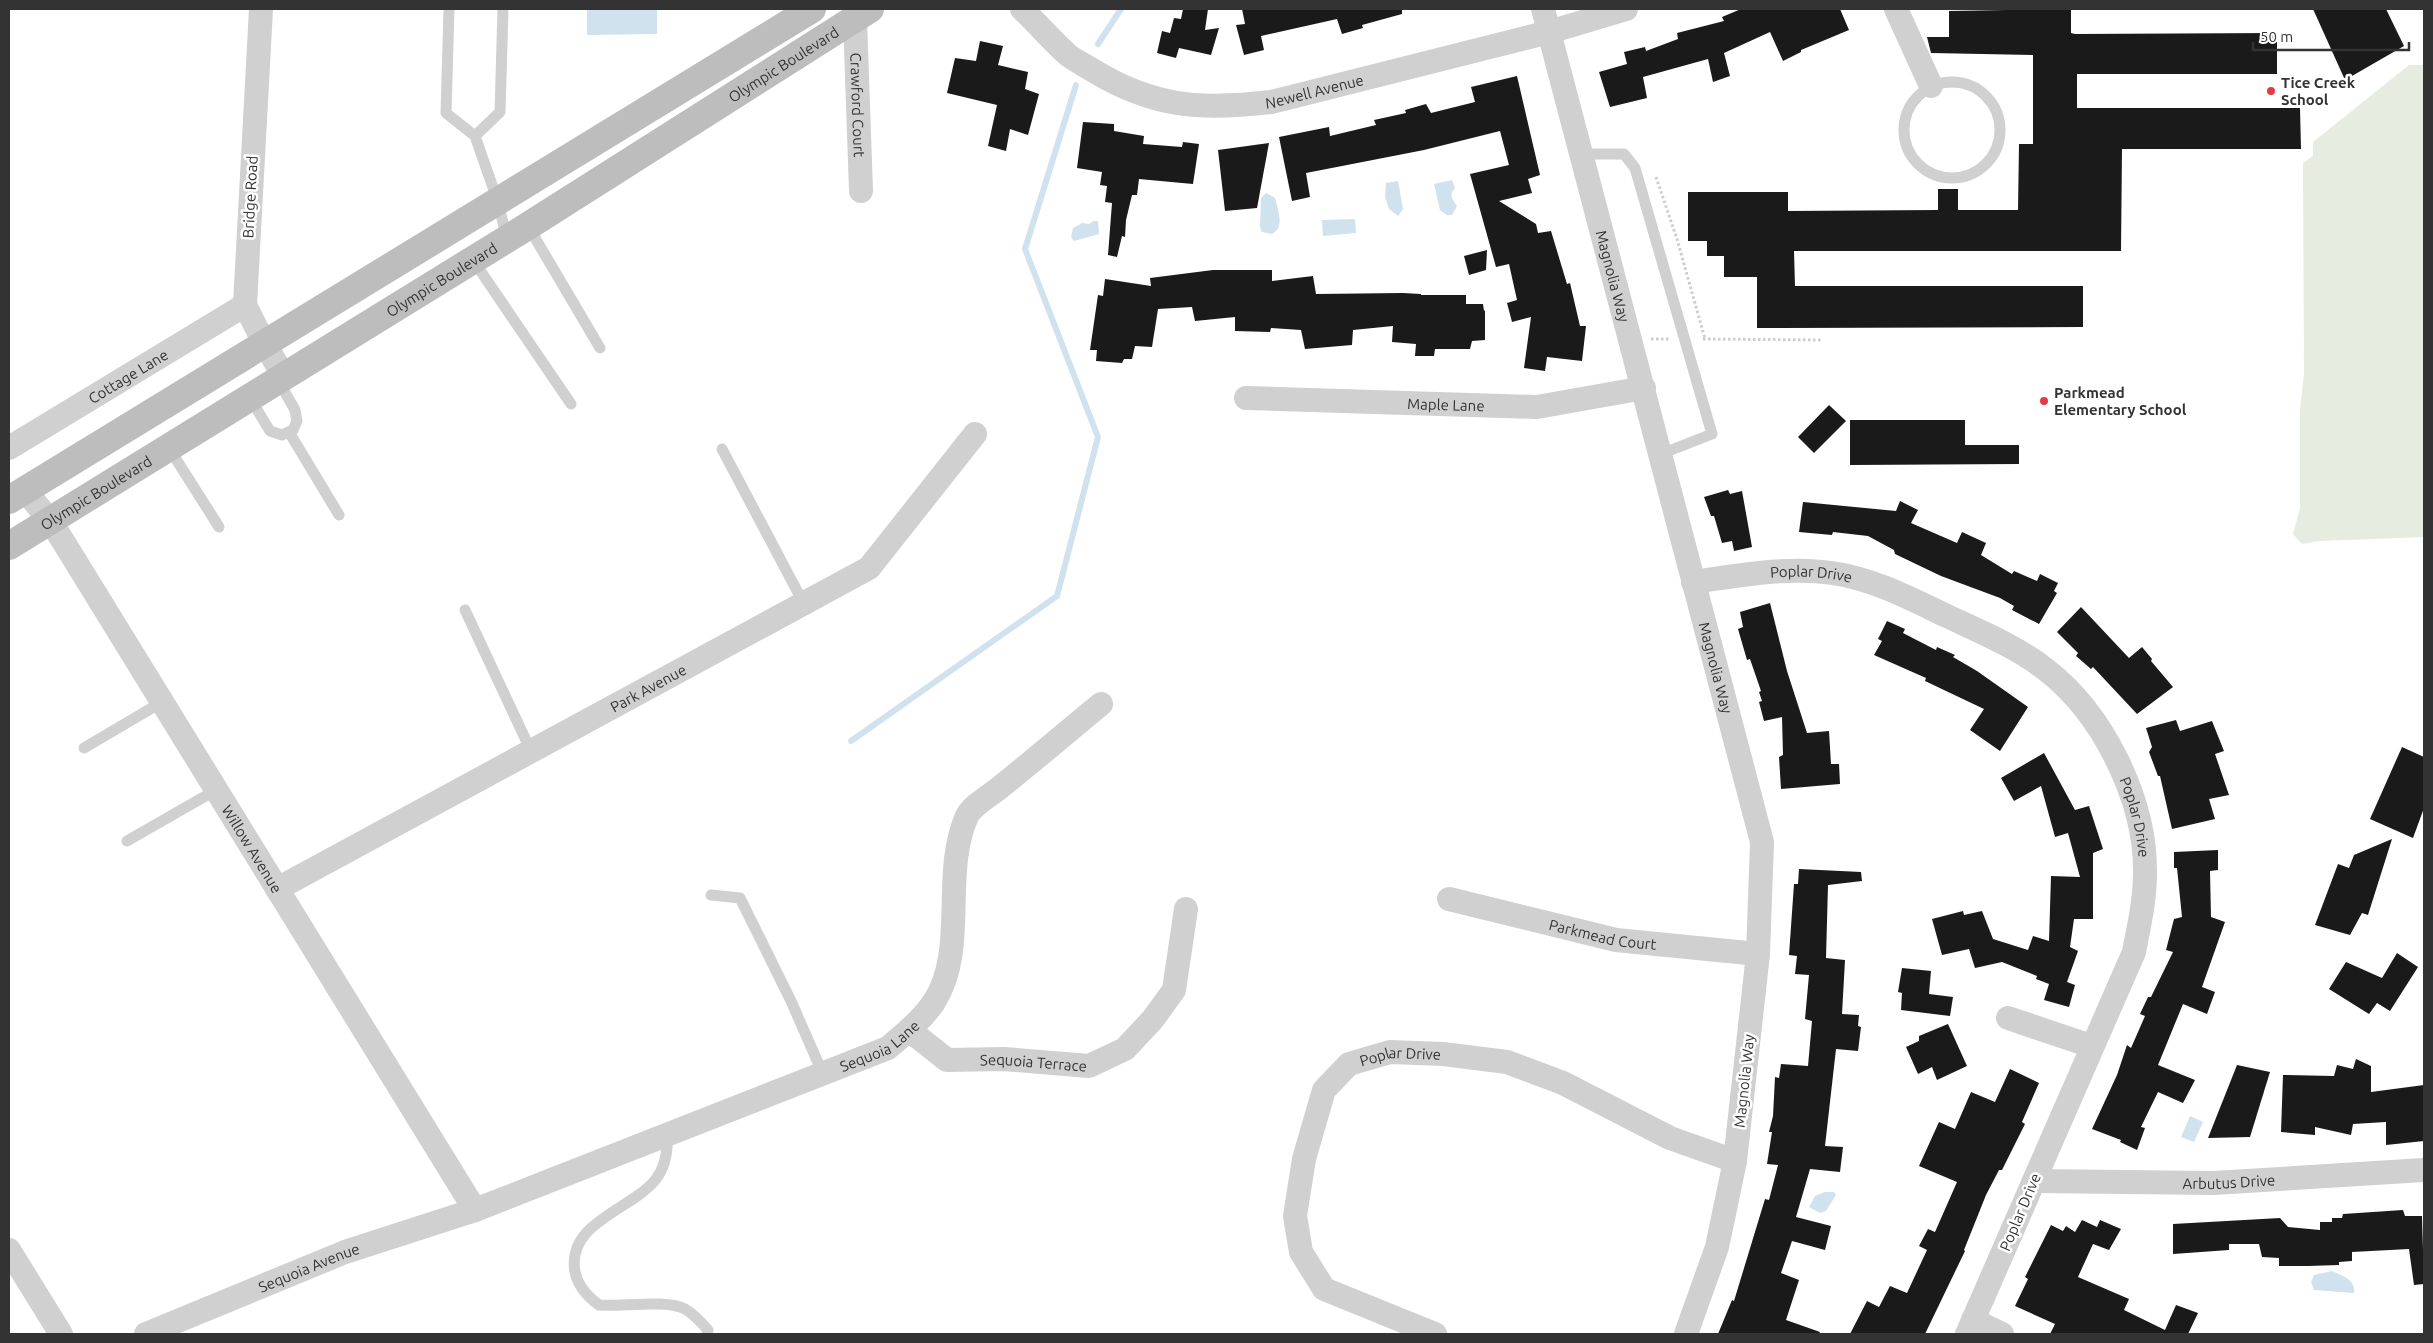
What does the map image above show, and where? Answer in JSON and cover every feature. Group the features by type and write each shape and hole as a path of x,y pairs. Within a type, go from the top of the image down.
{"main road":[{"name":"Olympic Boulevard","path":"17,495 812,9"},
{"name":"Olympic Boulevard","path":"9,546 518,233 863,14"}],"street":[{"name":"Bridge Road","path":"261,9 245,305 281,378"},
{"name":"Newell Avenue","path":"1022,9 1069,56 1115,84 1157,99 1197,107 1228,107 1271,102 1549,32 1626,9"},
{"name":"Magnolia Way","path":"1543,9 1762,842 1758,954 1735,1161 1717,1247 1686,1334"},
{"path":"1896,9 1931,86"},
{"name":"Crawford Court","path":"861,191 863,14"},
{"name":"Cottage Lane","path":"9,448 245,305"},
{"name":"Maple Lane","path":"1246,398 1537,407 1644,388"},
{"name":"Park Avenue","path":"277,889 869,568 975,434"},
{"name":"Willow Avenue","path":"17,495 50,521 475,1210"},
{"name":"Poplar Drive","path":"1693,582 1786,571 1832,573 1878,583 1984,633 2045,668 2080,701 2110,745 2134,801 2142,838 2145,873 2140,920 2134,952 2091,1046 1970,1327"},
{"name":"Sequoia Lane","path":"475,1210 888,1048 910,1030 934,1002 945,977 952,939 954,879 958,844 968,814 1101,704"},
{"name":"Parkmead Court","path":"1449,899 1616,940 1758,954"},
{"name":"Sequoia Terrace","path":"910,1030 947,1060 1004,1059 1089,1066 1125,1048 1153,1019 1174,990 1186,909"},
{"path":"2008,1018 2091,1046"},
{"name":"Poplar Drive","path":"1435,1334 1324,1289 1301,1252 1295,1216 1304,1159 1324,1090 1349,1064 1390,1052 1443,1054 1507,1062 1563,1083 1670,1138 1735,1161"},
{"name":"Arbutus Drive","path":"2034,1180 2214,1183 2424,1170"},
{"name":"Sequoia Avenue","path":"146,1334 345,1252 475,1210"},
{"path":"9,1250 61,1334"},
{"path":"1970,1327 2002,1334"}],"lane":[{"path":"449,9 446,113 475,136 498,202 600,348"},
{"path":"475,136 500,112 503,9"},
{"path":"1946,81 1971,84 1985,93 1996,106 2001,122 2000,139 1994,154 1984,167 1968,175 1953,178 1938,176 1924,169 1913,159 1906,145 1904,130 1906,114 1913,101 1931,86 1946,81"},
{"path":"1581,154 1624,154 1636,168 1712,434 1661,454"},
{"path":"473,260 571,404"},
{"path":"250,398 270,430 282,435 293,430 298,422 295,410 281,378"},
{"path":"289,432 339,515"},
{"path":"169,448 218,527"},
{"path":"722,449 804,604"},
{"path":"465,610 532,751"},
{"path":"84,748 162,702"},
{"path":"128,841 216,790"},
{"path":"711,895 740,898 791,1001 823,1074"},
{"path":"667,1135 668,1147 657,1178 637,1196 597,1223 585,1236 574,1257 576,1276 583,1290 599,1306 672,1304 684,1309 698,1319 708,1330 708,1334"}],"path":[{"path":"1648,339 1823,340"}],"shaded area":[{"path":"2409,65 2424,65 2424,537 2319,541 2302,544 2293,534 2300,508 2300,409 2304,374 2303,163 2313,156 2313,142"}],"water":[{"path":"587,9 657,9 657,34 587,35"},
{"path":"1452,180 1455,188 1452,197 1457,206 1452,215 1447,215 1440,210 1434,184"},
{"path":"1398,181 1403,209 1398,216 1389,209 1385,197 1386,183"},
{"path":"1266,193 1275,198 1279,213 1278,228 1272,234 1262,232 1260,227 1261,198"},
{"path":"1355,219 1356,233 1323,236 1322,220"},
{"path":"1093,221 1098,221 1099,234 1074,241 1071,237 1073,228 1082,223 1089,224"},
{"path":"2190,1116 2203,1122 2194,1142 2181,1137"},
{"path":"1825,1192 1834,1192 1836,1195 1826,1211 1820,1213 1809,1207 1815,1196"},
{"path":"2332,1271 2351,1282 2354,1293 2314,1290 2311,1282 2314,1275"}],"building":[{"path":"1183,9 1208,9 1205,30 1219,28 1211,55 1179,48 1176,58 1157,53 1162,31 1170,33 1174,18 1181,19"},
{"path":"1242,9 1402,9 1402,14 1362,25 1363,28 1342,34 1337,19 1261,36 1264,50 1244,55 1236,25 1245,24"},
{"path":"1741,9 1840,9 1849,30 1801,50 1801,52 1783,61 1770,32 1724,53 1730,76 1713,82 1708,59 1643,77 1647,98 1610,107 1599,72 1627,64 1624,52 1645,47 1646,51 1678,39 1677,33 1724,21 1722,17"},
{"path":"2071,9 2071,33 2075,34 2277,33 2277,74 2077,74 2077,108 2300,108 2301,149 2122,149 2121,251 1794,251 1795,286 2083,286 2083,327 1757,328 1757,277 1724,277 1724,256 1707,256 1707,241 1688,241 1688,192 1788,192 1788,211 1938,210 1938,189 1958,189 1958,210 2018,210 2019,144 2033,144 2033,55 1931,53 1927,37 1949,37 1949,11"},
{"name":"Tice Creek School","path":"2313,9 2386,9 2404,46 2345,80"},
{"path":"980,41 1003,46 998,65 1028,72 1025,89 1039,94 1028,135 1010,129 1006,151 988,146 997,105 947,93 955,58 976,61"},
{"path":"1517,76 1540,175 1528,179 1532,193 1499,201 1536,224 1538,233 1551,231 1567,284 1570,283 1580,326 1586,326 1582,361 1547,357 1545,371 1524,368 1531,317 1512,322 1507,303 1517,300 1509,264 1496,267 1470,174 1509,165 1500,131 1424,150 1306,173 1310,197 1292,201 1279,137 1329,127 1330,136 1376,125 1374,120 1406,113 1405,110 1426,104 1431,113 1475,102 1471,87"},
{"path":"1083,122 1114,124 1114,131 1144,136 1143,144 1182,147 1183,142 1199,144 1193,184 1139,179 1137,195 1132,195 1126,220 1125,237 1122,236 1117,257 1108,255 1112,203 1105,202 1107,186 1100,185 1102,172 1077,168"},
{"path":"1269,143 1257,208 1225,211 1218,150"},
{"path":"1487,250 1486,270 1469,275 1464,256"},
{"path":"1213,270 1272,270 1272,281 1313,276 1316,294 1403,293 1466,295 1466,304 1483,304 1485,310 1485,340 1472,341 1470,349 1435,349 1434,356 1415,356 1416,344 1392,342 1393,326 1353,330 1352,345 1305,349 1301,330 1271,328 1270,332 1235,331 1235,317 1195,321 1192,307 1158,309 1152,347 1135,346 1132,359 1124,359 1122,363 1096,361 1097,350 1090,350 1098,295 1103,296 1105,279 1151,286 1150,278"},
{"path":"1829,405 1846,421 1814,453 1798,437"},
{"path":"1850,420 1965,420 1965,445 2019,445 2019,464 1850,465"},
{"path":"1728,490 1730,494 1742,491 1752,547 1734,551 1732,541 1722,543 1714,516 1711,516 1704,497"},
{"path":"1900,501 1918,510 1911,523 1957,543 1962,532 1986,543 1981,555 2012,574 2014,571 2037,581 2040,574 2058,583 2054,591 2057,593 2039,624 2012,610 2014,606 2000,598 1941,576 1895,554 1894,550 1868,536 1833,532 1832,535 1799,532 1803,502 1896,511"},
{"path":"1770,603 1787,671 1807,733 1829,731 1831,764 1839,764 1840,784 1781,789 1779,757 1783,755 1782,717 1764,721 1759,702 1762,701 1759,692 1761,691 1750,659 1747,660 1738,629 1743,627 1740,612"},
{"path":"2081,607 2129,658 2142,647 2173,687 2137,714 2093,667 2091,669 2076,656 2078,653 2057,632"},
{"path":"1887,621 1905,629 1903,633 1936,650 1937,647 1955,655 1953,657 1977,671 2028,707 2000,751 1970,730 1984,709 1925,681 1926,678 1874,655 1882,641 1878,639"},
{"path":"2176,720 2180,731 2212,721 2224,751 2215,754 2229,795 2209,799 2215,819 2172,829 2160,776 2158,776 2149,752 2152,747 2146,728"},
{"path":"2402,747 2424,757 2424,808 2413,838 2370,819"},
{"path":"2044,753 2075,810 2089,806 2103,849 2093,853 2093,919 2074,919 2070,947 2078,951 2067,982 2075,985 2069,1007 2044,1000 2049,984 2036,979 2037,976 2002,962 1975,968 1969,949 1942,955 1932,919 1963,911 1964,915 1982,911 1993,939 2028,950 2033,936 2049,941 2051,876 2080,877 2068,833 2055,837 2041,786 2014,801 2001,778"},
{"path":"2392,839 2368,915 2362,913 2350,935 2315,925 2338,864 2349,868 2354,855"},
{"path":"2218,850 2218,870 2210,871 2211,917 2225,922 2202,987 2215,992 2207,1014 2183,1004 2158,1065 2195,1080 2183,1103 2158,1092 2141,1127 2145,1128 2137,1150 2120,1142 2121,1140 2092,1129 2117,1075 2127,1045 2131,1048 2145,1016 2140,1014 2148,997 2151,997 2173,952 2166,950 2174,919 2182,917 2177,868 2174,868 2174,852"},
{"path":"1799,869 1861,872 1862,881 1828,885 1826,958 1845,960 1842,1014 1859,1015 1858,1026 1861,1027 1858,1051 1836,1049 1825,1146 1843,1147 1840,1172 1810,1169 1796,1217 1831,1226 1825,1250 1792,1241 1781,1273 1799,1280 1786,1320 1820,1332 1819,1334 1718,1334 1732,1300 1734,1301 1765,1199 1769,1200 1778,1165 1767,1164 1772,1132 1769,1132 1773,1116 1775,1077 1779,1078 1781,1064 1808,1066 1812,1021 1805,1019 1809,975 1795,974 1797,956 1789,955 1794,884 1798,884"},
{"path":"2397,953 2418,967 2390,1011 2377,1003 2369,1014 2329,989 2346,962 2382,978"},
{"path":"1902,968 1931,971 1929,994 1953,997 1950,1016 1901,1010 1902,993 1898,992"},
{"path":"1948,1024 1967,1066 1937,1080 1932,1067 1918,1074 1906,1047 1919,1041 1919,1036"},
{"path":"2356,1059 2371,1066 2371,1092 2424,1085 2424,1141 2386,1145 2386,1122 2353,1124 2351,1135 2315,1127 2315,1135 2281,1132 2283,1075 2334,1076 2337,1065 2353,1069"},
{"path":"2237,1065 2270,1072 2250,1137 2208,1138"},
{"path":"2010,1069 2039,1083 2022,1122 2025,1124 2002,1170 1999,1170 1986,1195 1965,1251 1925,1334 1850,1334 1867,1301 1879,1307 1890,1286 1907,1293 1927,1250 1919,1246 1928,1229 1935,1232 1957,1182 1919,1166 1939,1122 1955,1129 1971,1092 1995,1102"},
{"path":"2403,1210 2405,1216 2422,1216 2424,1284 2414,1285 2409,1249 2352,1252 2352,1261 2339,1262 2339,1265 2308,1266 2279,1266 2279,1258 2262,1257 2259,1244 2229,1244 2229,1250 2173,1254 2173,1224 2280,1218 2288,1227 2320,1230 2320,1222 2332,1222 2332,1218 2342,1218 2343,1214"},
{"path":"2082,1220 2097,1227 2100,1220 2121,1229 2109,1250 2093,1244 2078,1277 2129,1299 2124,1310 2165,1330 2176,1305 2198,1313 2188,1334 2050,1334 2055,1324 2015,1306 2028,1279 2025,1277 2051,1225 2063,1231 2066,1226 2075,1232"}],"waterway":[{"path":"1098,44 1121,9"},
{"path":"851,741 1057,596 1098,437 1025,249 1076,85"}],"place":[{"name":"Tice Creek School","path":"2271,91"},
{"name":"Parkmead Elementary School","path":"2044,401"}]}
